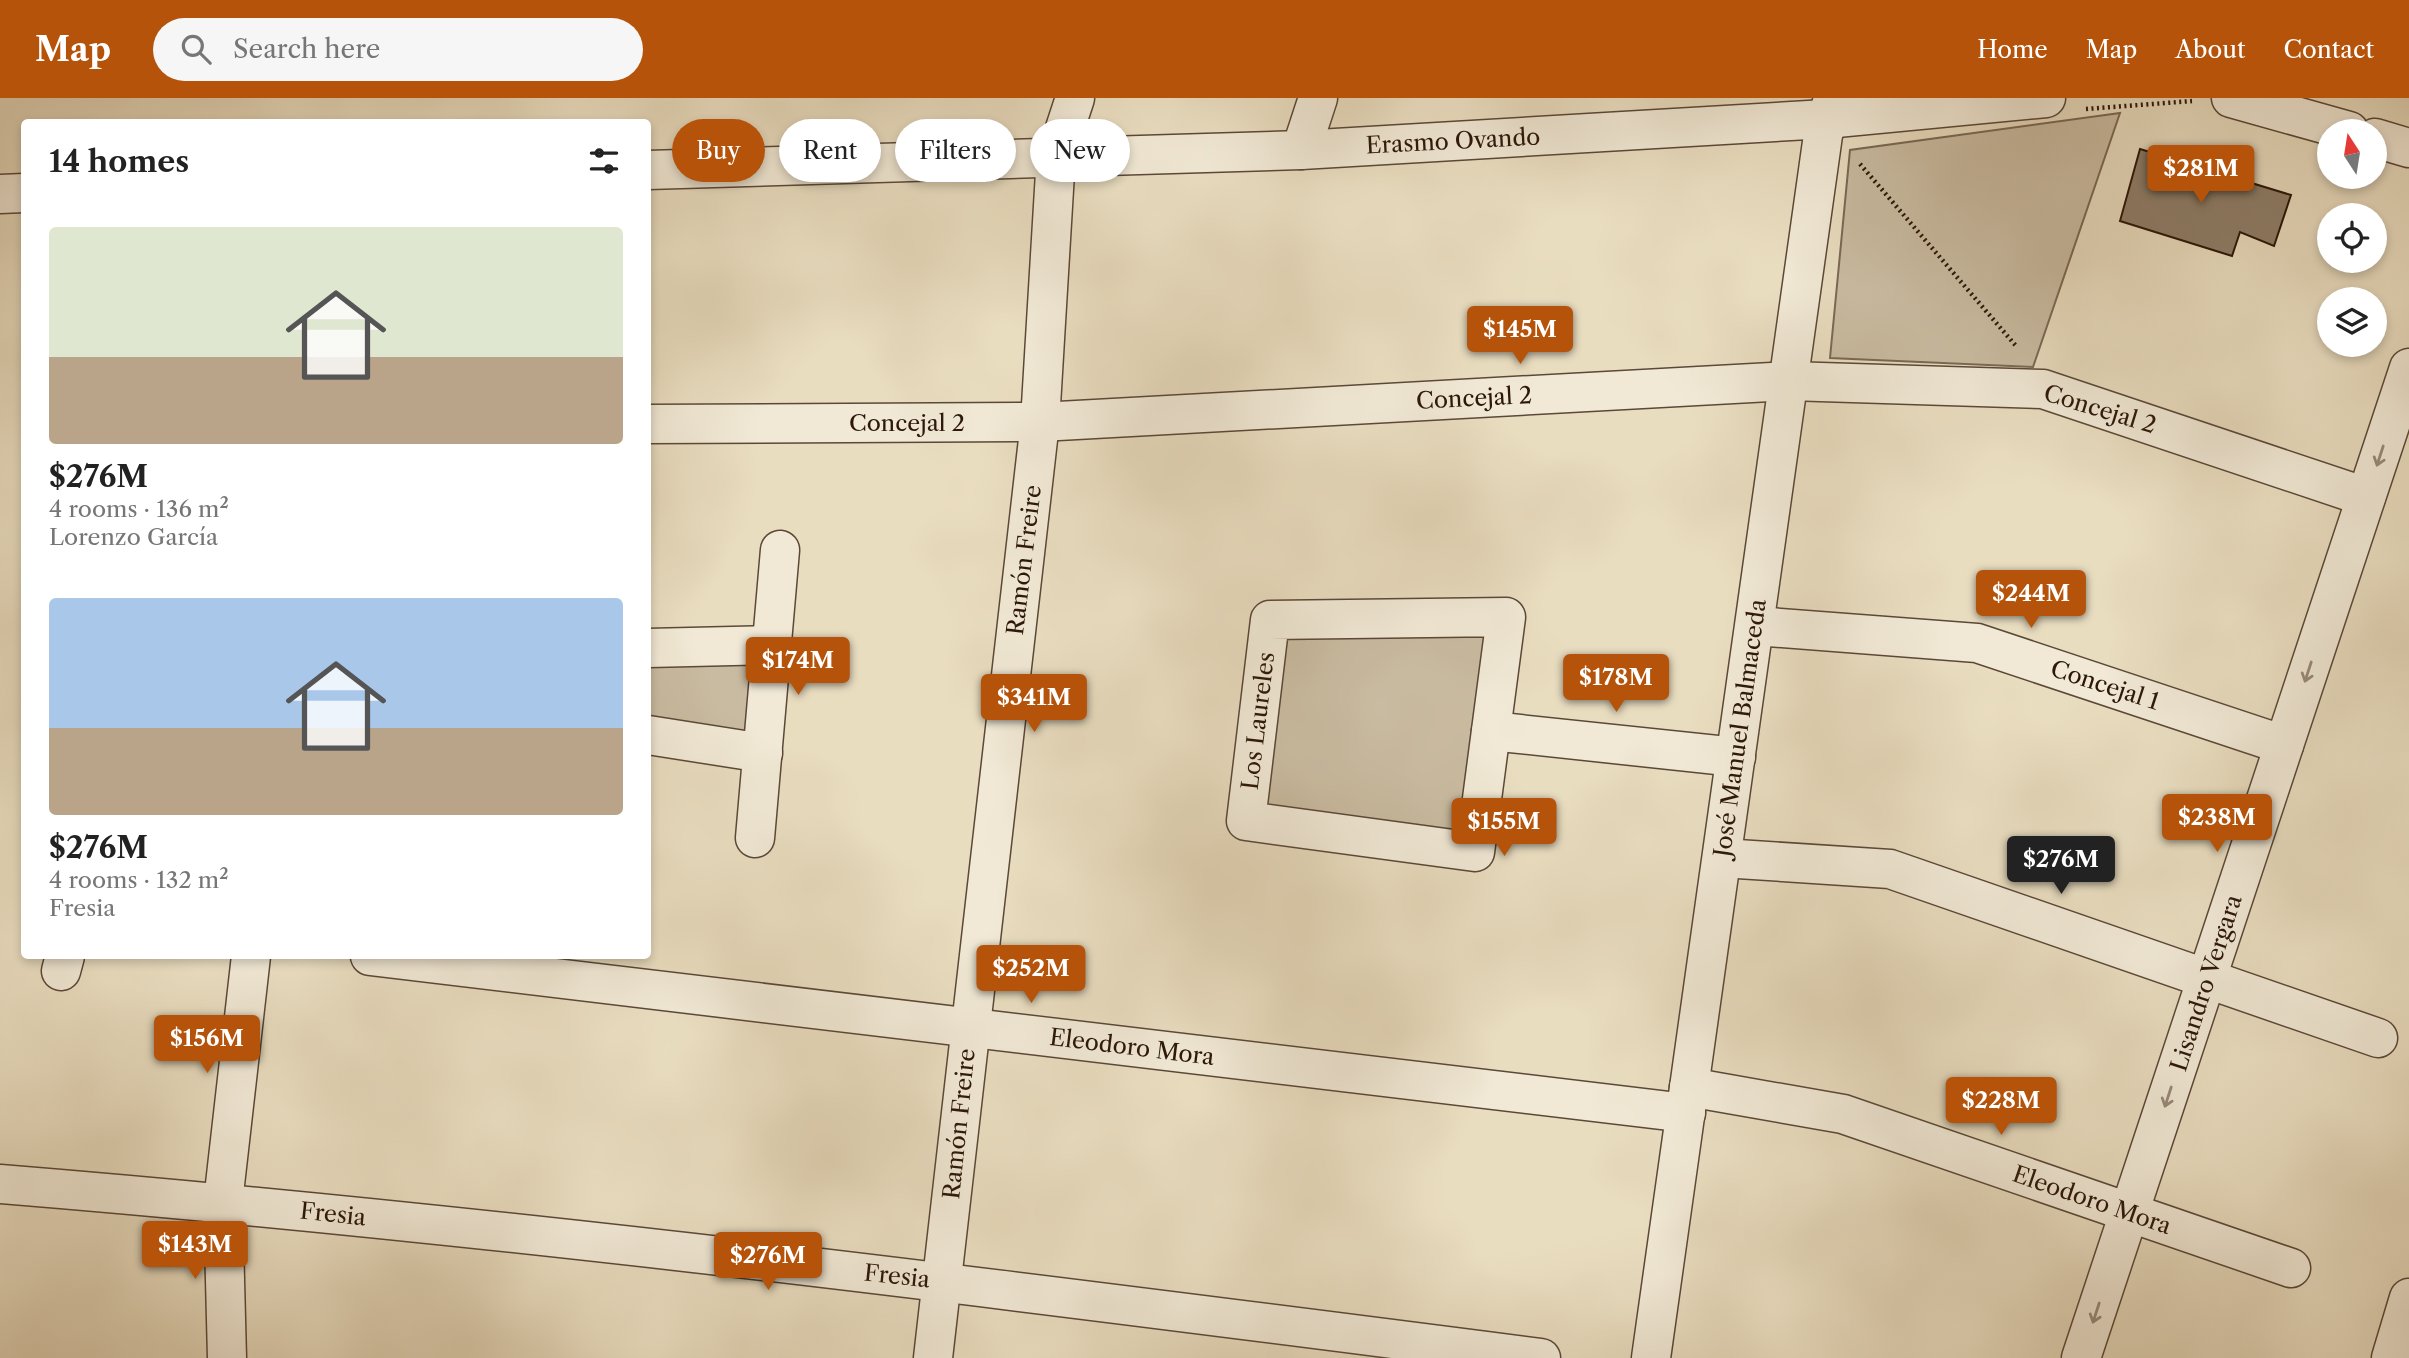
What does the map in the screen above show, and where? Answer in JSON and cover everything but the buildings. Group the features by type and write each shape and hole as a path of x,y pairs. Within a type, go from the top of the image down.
{"street":[{"name":"Ramón Freire","path":"1068,119 1075,98"},
{"path":"1301,150 1318,98"},
{"name":"Erasmo Ovando","path":"1130,154 1301,150 1829,108 2046,98"},
{"path":"2231,98 2317,122"},
{"name":"José Manuel Balmaceda","path":"1651,1358 1829,108"},
{"path":"2387,142 2409,148"},
{"name":"Erasmo Ovando","path":"651,170 1030,157"},
{"name":"Ramón Freire","path":"933,1358 1040,422 1054,182"},
{"path":"0,194 21,193"},
{"name":"Lisandro Vergara","path":"2081,1358 2409,368"},
{"name":"Concejal 2","path":"651,424 1040,422 1789,381 2043,389 2366,496"},
{"path":"755,838 780,550"},
{"name":"Los Laureles","path":"1506,617 1491,731 1475,852 1246,821 1270,620 1506,617"},
{"name":"Concejal 1","path":"1755,626 1977,643 2284,745"},
{"path":"651,648 772,645"},
{"path":"1491,731 1736,757"},
{"path":"651,735 762,753"},
{"path":"1722,858 1890,869 2378,1038"},
{"path":"228,1358 223,1202 251,959"},
{"name":"Eleodoro Mora","path":"395,959 970,1027 1843,1114 2291,1268"},
{"name":"Fresia","path":"0,1184 223,1202 942,1280 1541,1358"},
{"path":"2391,1358 2409,1298"}],"path":[{"path":"1853,155 2024,356"}],"shaded area":[{"path":"2120,113 2033,367 1830,358 1850,150"},
{"path":"1503,620 1473,849 1248,819 1272,623"},
{"path":"771,647 762,752 651,734 651,649"}]}
